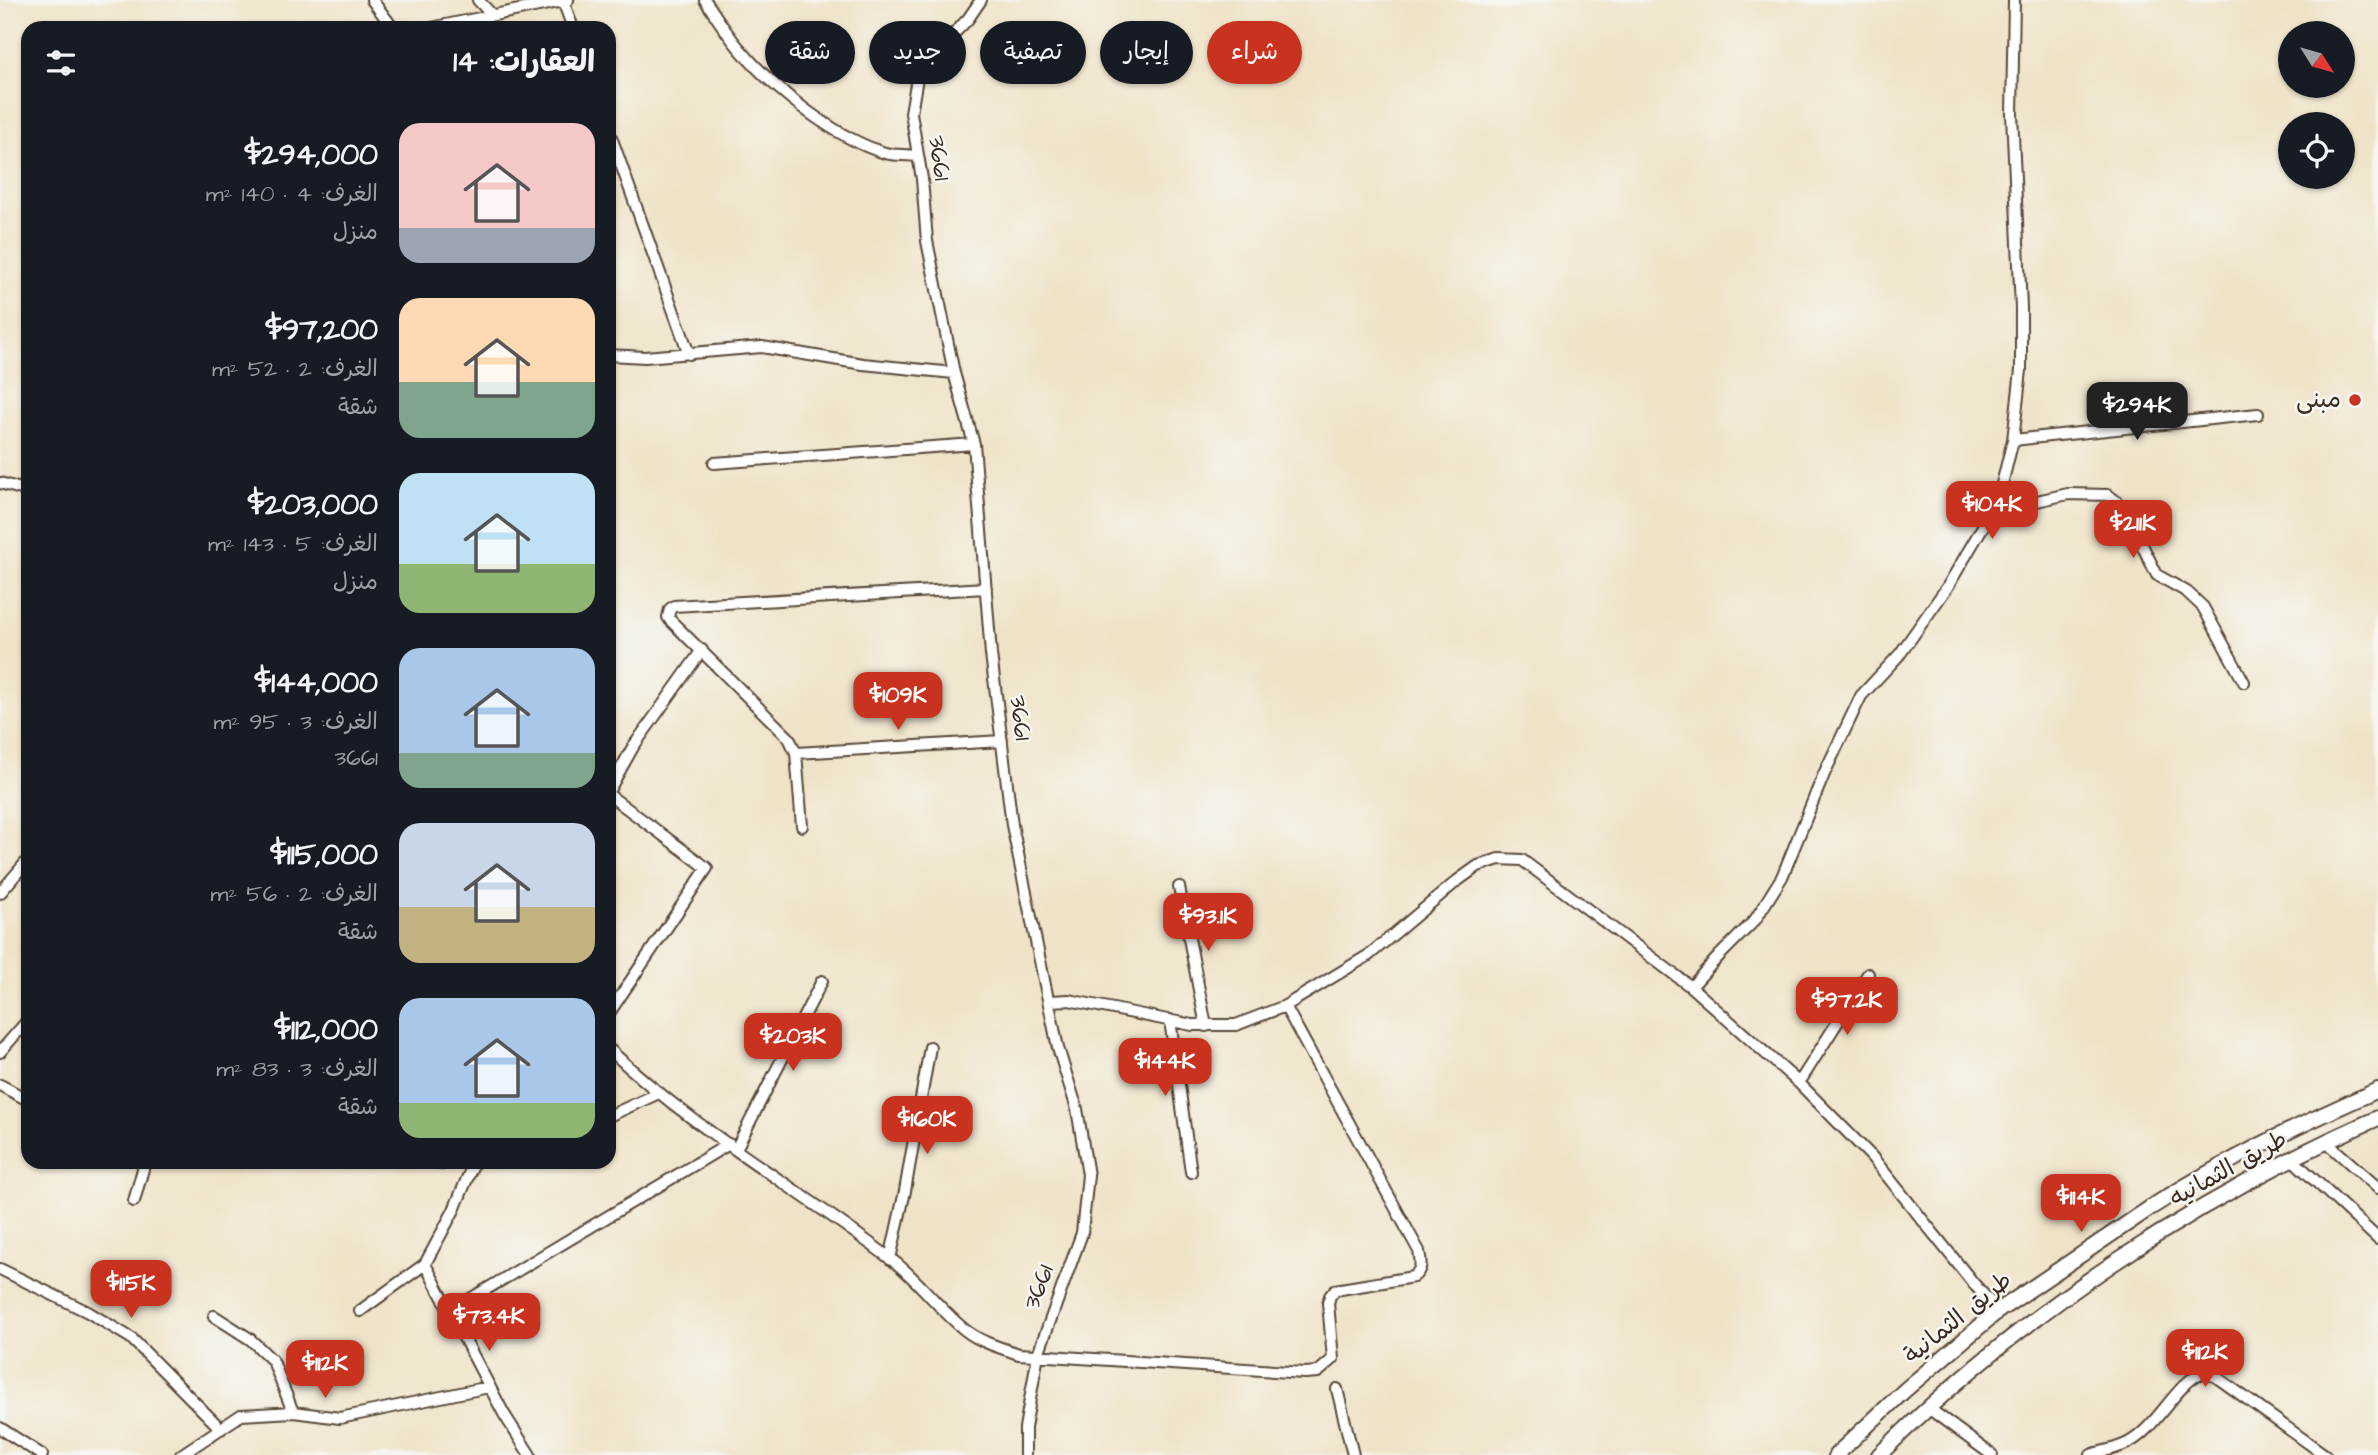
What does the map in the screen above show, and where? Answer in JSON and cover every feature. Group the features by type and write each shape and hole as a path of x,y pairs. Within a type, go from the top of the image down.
{"street":[{"path":"372,0 388,21"},
{"path":"478,0 492,15"},
{"path":"705,0 749,59 800,105 836,129 876,149 888,154 917,156"},
{"name":"3661","path":"981,0 968,19 928,60 917,78 911,113 922,179 927,241 954,373 974,444 990,654 1012,825 1058,1048 1077,1109 1088,1175 1088,1193 1079,1242 1038,1354 1025,1428 1025,1455"},
{"path":"1692,987 1755,920 1782,877 1824,774 1861,696 1900,654 1948,586 1992,511 2001,488 2013,440 2021,370 2021,308 2012,114 2014,0"},
{"path":"464,21 566,1 571,21"},
{"path":"616,151 689,354"},
{"path":"616,356 645,358 762,347 863,364 954,373"},
{"path":"2013,440 2258,414"},
{"path":"714,463 974,444"},
{"path":"0,483 21,489"},
{"path":"1992,511 2068,494 2108,495 2116,501 2136,531 2157,575 2187,592 2203,607 2244,682"},
{"path":"802,826 796,753 789,738 670,620 670,609 674,606 986,589"},
{"path":"616,780 633,747 702,650"},
{"path":"796,753 1002,741"},
{"path":"616,798 707,868 616,1003"},
{"path":"1050,1001 1069,1000 1206,1026 1236,1025 1284,1006 1369,955 1478,866 1499,859 1522,860 1692,987 1799,1083 1872,1157 1965,1274 1998,1311"},
{"path":"0,893 21,868"},
{"path":"1179,887 1206,1026"},
{"path":"1799,1083 1868,974"},
{"path":"450,1311 732,1147 821,981"},
{"path":"616,1055 659,1093 890,1259 967,1331 1019,1354 1318,1372 1333,1359 1329,1296 1335,1290 1413,1277 1422,1265 1419,1251 1284,1006"},
{"path":"1170,1020 1191,1172"},
{"path":"0,1052 21,1028"},
{"path":"890,1259 905,1191 929,1047"},
{"path":"0,1084 21,1096"},
{"name":"طريق الثمانية","path":"1836,1455 1905,1390 1998,1311 2173,1193 2308,1120 2378,1090"},
{"path":"616,1113 659,1093"},
{"name":"طريق الثمانيه","path":"1879,1455 1927,1407 2010,1336 2058,1301 2167,1229 2325,1141 2378,1118"},
{"path":"2325,1141 2378,1188"},
{"path":"2292,1159 2378,1239"},
{"path":"134,1201 143,1169"},
{"path":"360,1311 425,1264 454,1210 471,1169"},
{"path":"425,1264 489,1387 530,1455"},
{"path":"0,1269 88,1312 131,1338 220,1429"},
{"path":"214,1316 250,1339 273,1361 293,1412"},
{"path":"2091,1455 2121,1447 2134,1440 2189,1382 2201,1373 2215,1376 2325,1455"},
{"path":"181,1455 241,1415 293,1412 340,1418 489,1387"},
{"path":"1337,1389 1353,1455"},
{"path":"1927,1407 1992,1455"},
{"path":"0,1428 42,1455"}],"place":[{"name":"مبنى","path":"2355,400"}]}
